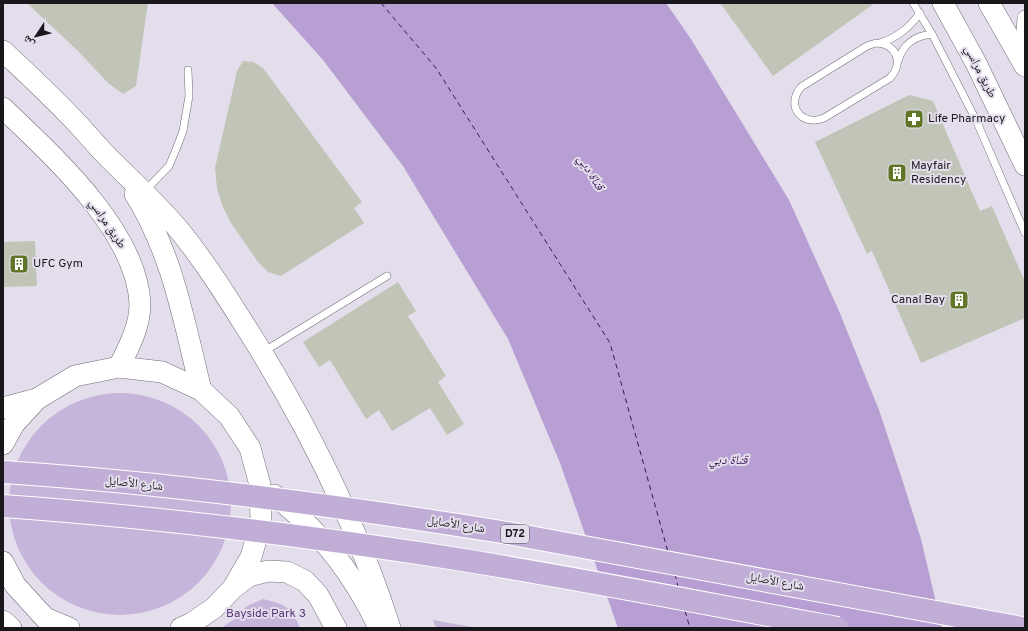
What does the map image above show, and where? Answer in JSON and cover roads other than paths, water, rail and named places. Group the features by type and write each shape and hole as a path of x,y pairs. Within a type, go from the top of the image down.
{"main road":[{"name":"طريق مراسي","path":"943,3 976,63 1025,164"},
{"path":"989,3 1025,66"},
{"path":"3,51 76,122 114,164 144,192 179,231 217,282 262,353 304,426 345,508 370,568 390,628"},
{"name":"طريق مراسي","path":"3,108 79,184 108,221 130,261 138,283 140,305 136,328 119,367"},
{"path":"114,164 144,208 167,258 175,283 201,390"},
{"path":"3,444 14,424 37,399 75,376 119,367 162,372 201,390 229,416 250,448 260,485 261,522 251,557 233,588"},
{"path":"3,408 37,399"},
{"name":"شارع الأصايل","path":"3,472 140,484 267,498 435,521 1022,628"},
{"path":"260,485 290,508 317,534 341,563 362,594 379,628"},
{"path":"3,506 191,523 409,552 528,571 838,628"},
{"path":"3,562 9,582 47,623 70,628"},
{"path":"181,628 192,623 214,608 233,588 249,576 268,571 287,572 305,581 318,595 336,628"},
{"path":"3,621 10,628"}],"street":[{"path":"1025,18 1023,45 1025,57"}],"lane":[{"path":"913,3 932,34 976,120 1025,233"},
{"path":"920,13 899,35 880,43 867,46 801,87 797,92 794,104 800,116 811,121 818,121 890,78 894,74 904,47 916,37 932,34"},
{"path":"880,43 887,45 892,49 898,61"},
{"path":"144,192 169,166 183,131 188,102 188,70"},
{"path":"262,353 387,276"}],"water":[{"name":"قناة دبي","path":"272,3 666,3 691,39 789,200 839,311 879,410 903,482 921,539 942,628 618,628 560,463 508,339 403,166 323,60"}],"place":[{"name":"Life Pharmacy","path":"914,119"},
{"name":"Mayfair Residency","path":"897,173"},
{"name":"UFC Gym","path":"19,264"},
{"name":"Canal Bay","path":"959,300"}],"park label":[{"name":"Bayside Park 3","path":"266,614"}]}
